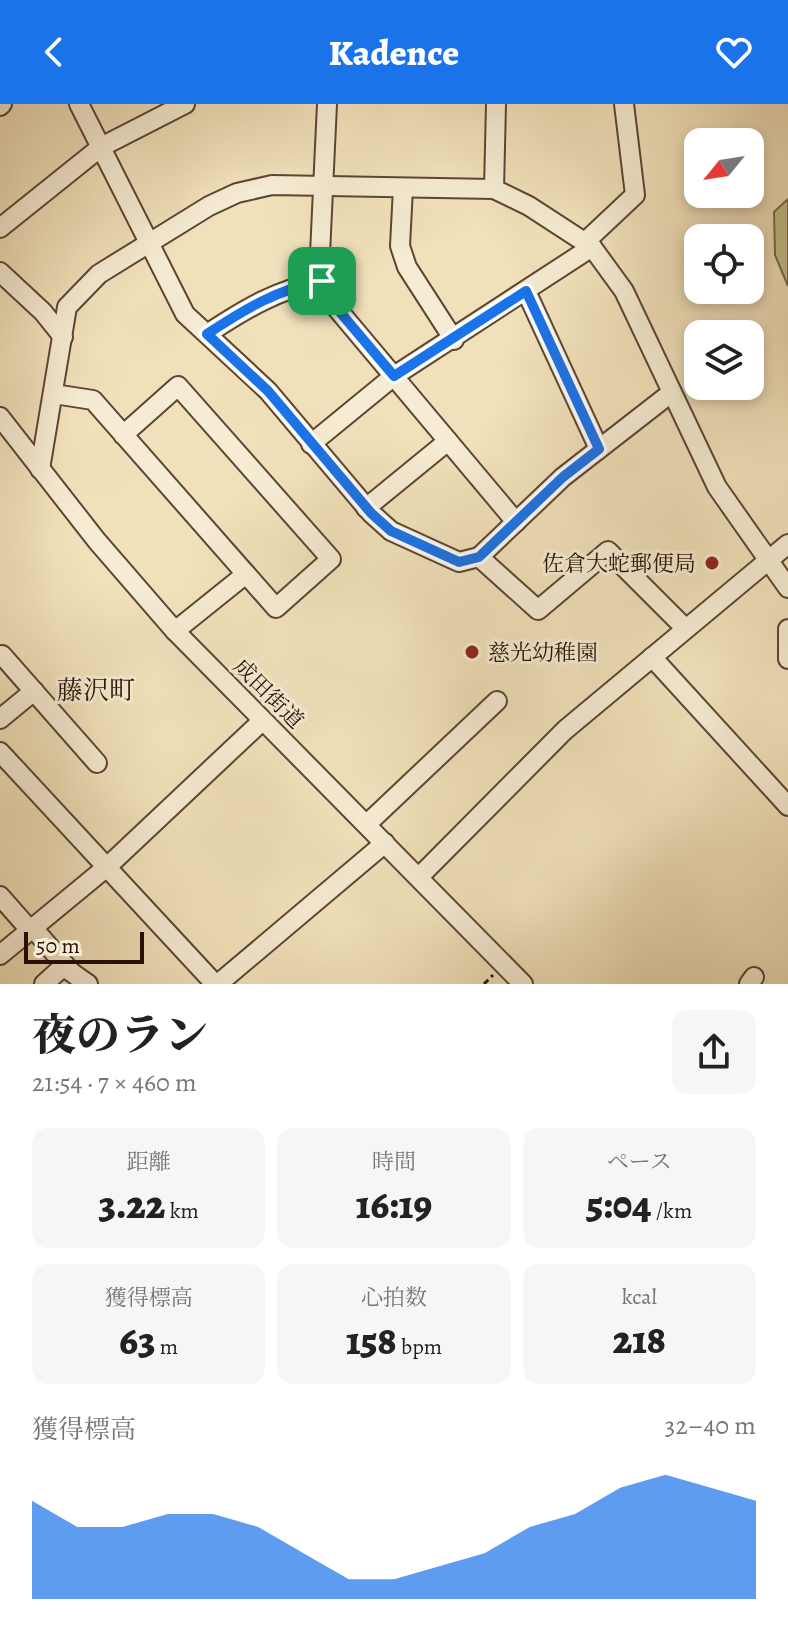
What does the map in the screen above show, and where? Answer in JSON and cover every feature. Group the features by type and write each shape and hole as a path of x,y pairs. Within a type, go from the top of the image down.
{"street":[{"path":"79,104 185,314 268,391 366,508 391,531 459,562 479,557 599,449 671,393"},
{"path":"0,228 101,147 185,104"},
{"path":"327,104 323,292 516,522"},
{"path":"494,189 496,104"},
{"path":"311,444 394,376 454,340 588,244 635,195 624,104"},
{"path":"40,469 67,307 99,274 149,243 209,206 237,193 272,185 494,189 529,206 588,244 624,291 717,487 788,588"},
{"path":"403,188 400,246 407,267 454,340"},
{"path":"0,272 43,312 63,337"},
{"path":"207,334 258,301 289,287 322,281"},
{"path":"526,291 599,449"},
{"path":"54,394 93,400 123,435 276,608 331,559 178,386 123,435"},
{"name":"成田街道","path":"0,417 175,631 523,984"},
{"path":"366,508 448,441"},
{"path":"419,877 565,730 788,544"},
{"path":"479,557 538,610 608,551 685,628"},
{"path":"175,631 246,574"},
{"path":"788,629 788,659"},
{"path":"2,655 97,763"},
{"path":"652,657 788,806"},
{"path":"0,719 34,691"},
{"path":"367,824 497,701"},
{"path":"0,955 108,866 262,721"},
{"path":"0,752 217,984 385,843"},
{"path":"0,896 65,965 88,984"},
{"path":"44,984 65,965"}],"green space":[{"path":"788,199 788,286 775,255 774,212"}],"place":[{"name":"佐倉大蛇郵便局","path":"712,563"},
{"name":"慈光幼稚園","path":"472,652"}],"district":[{"name":"藤沢町","path":"96,690"}],"route":[{"path":"322,281 323,292 394,376 526,291 599,449 563,477 479,557 459,562 391,531 366,508 268,391 207,334 258,301 289,287 322,281"}]}
